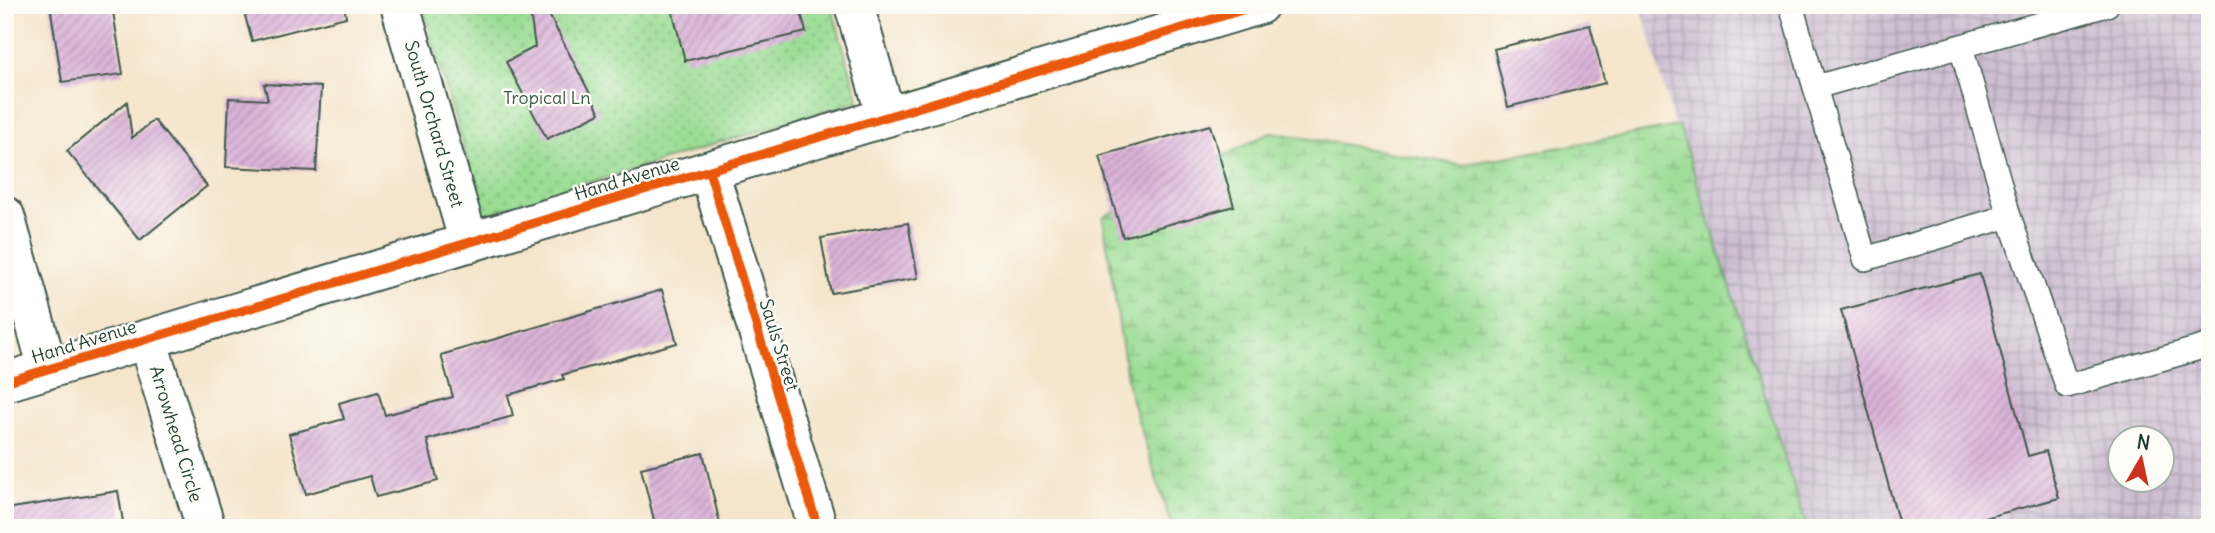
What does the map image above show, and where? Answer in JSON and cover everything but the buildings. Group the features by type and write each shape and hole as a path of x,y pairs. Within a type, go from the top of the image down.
{"street":[{"name":"South Orchard Street","path":"400,5 469,243"},
{"path":"853,5 886,117"},
{"name":"Hand Avenue","path":"5,382 1259,5"},
{"name":"Sauls Street","path":"709,171 818,528"},
{"path":"5,216 48,369"},
{"name":"Arrowhead Circle","path":"147,339 206,528"}],"lane":[{"path":"1791,5 1865,259 2009,216"},
{"path":"1816,87 2107,5"},
{"path":"1961,47 2009,216 2067,386 2210,345"}],"shaded area":[{"path":"1641,5 2210,5 2210,528 1807,528 1679,126 1675,127"}],"green space":[{"name":"Tropical Ln","path":"422,5 831,5 859,101 723,142 722,140 704,148 483,215"},
{"path":"1679,126 1807,528 1172,528 1129,391 1103,217 1271,132 1461,165"}],"cycle path":[{"path":"5,382 1259,5"},
{"path":"709,171 818,528"}]}
